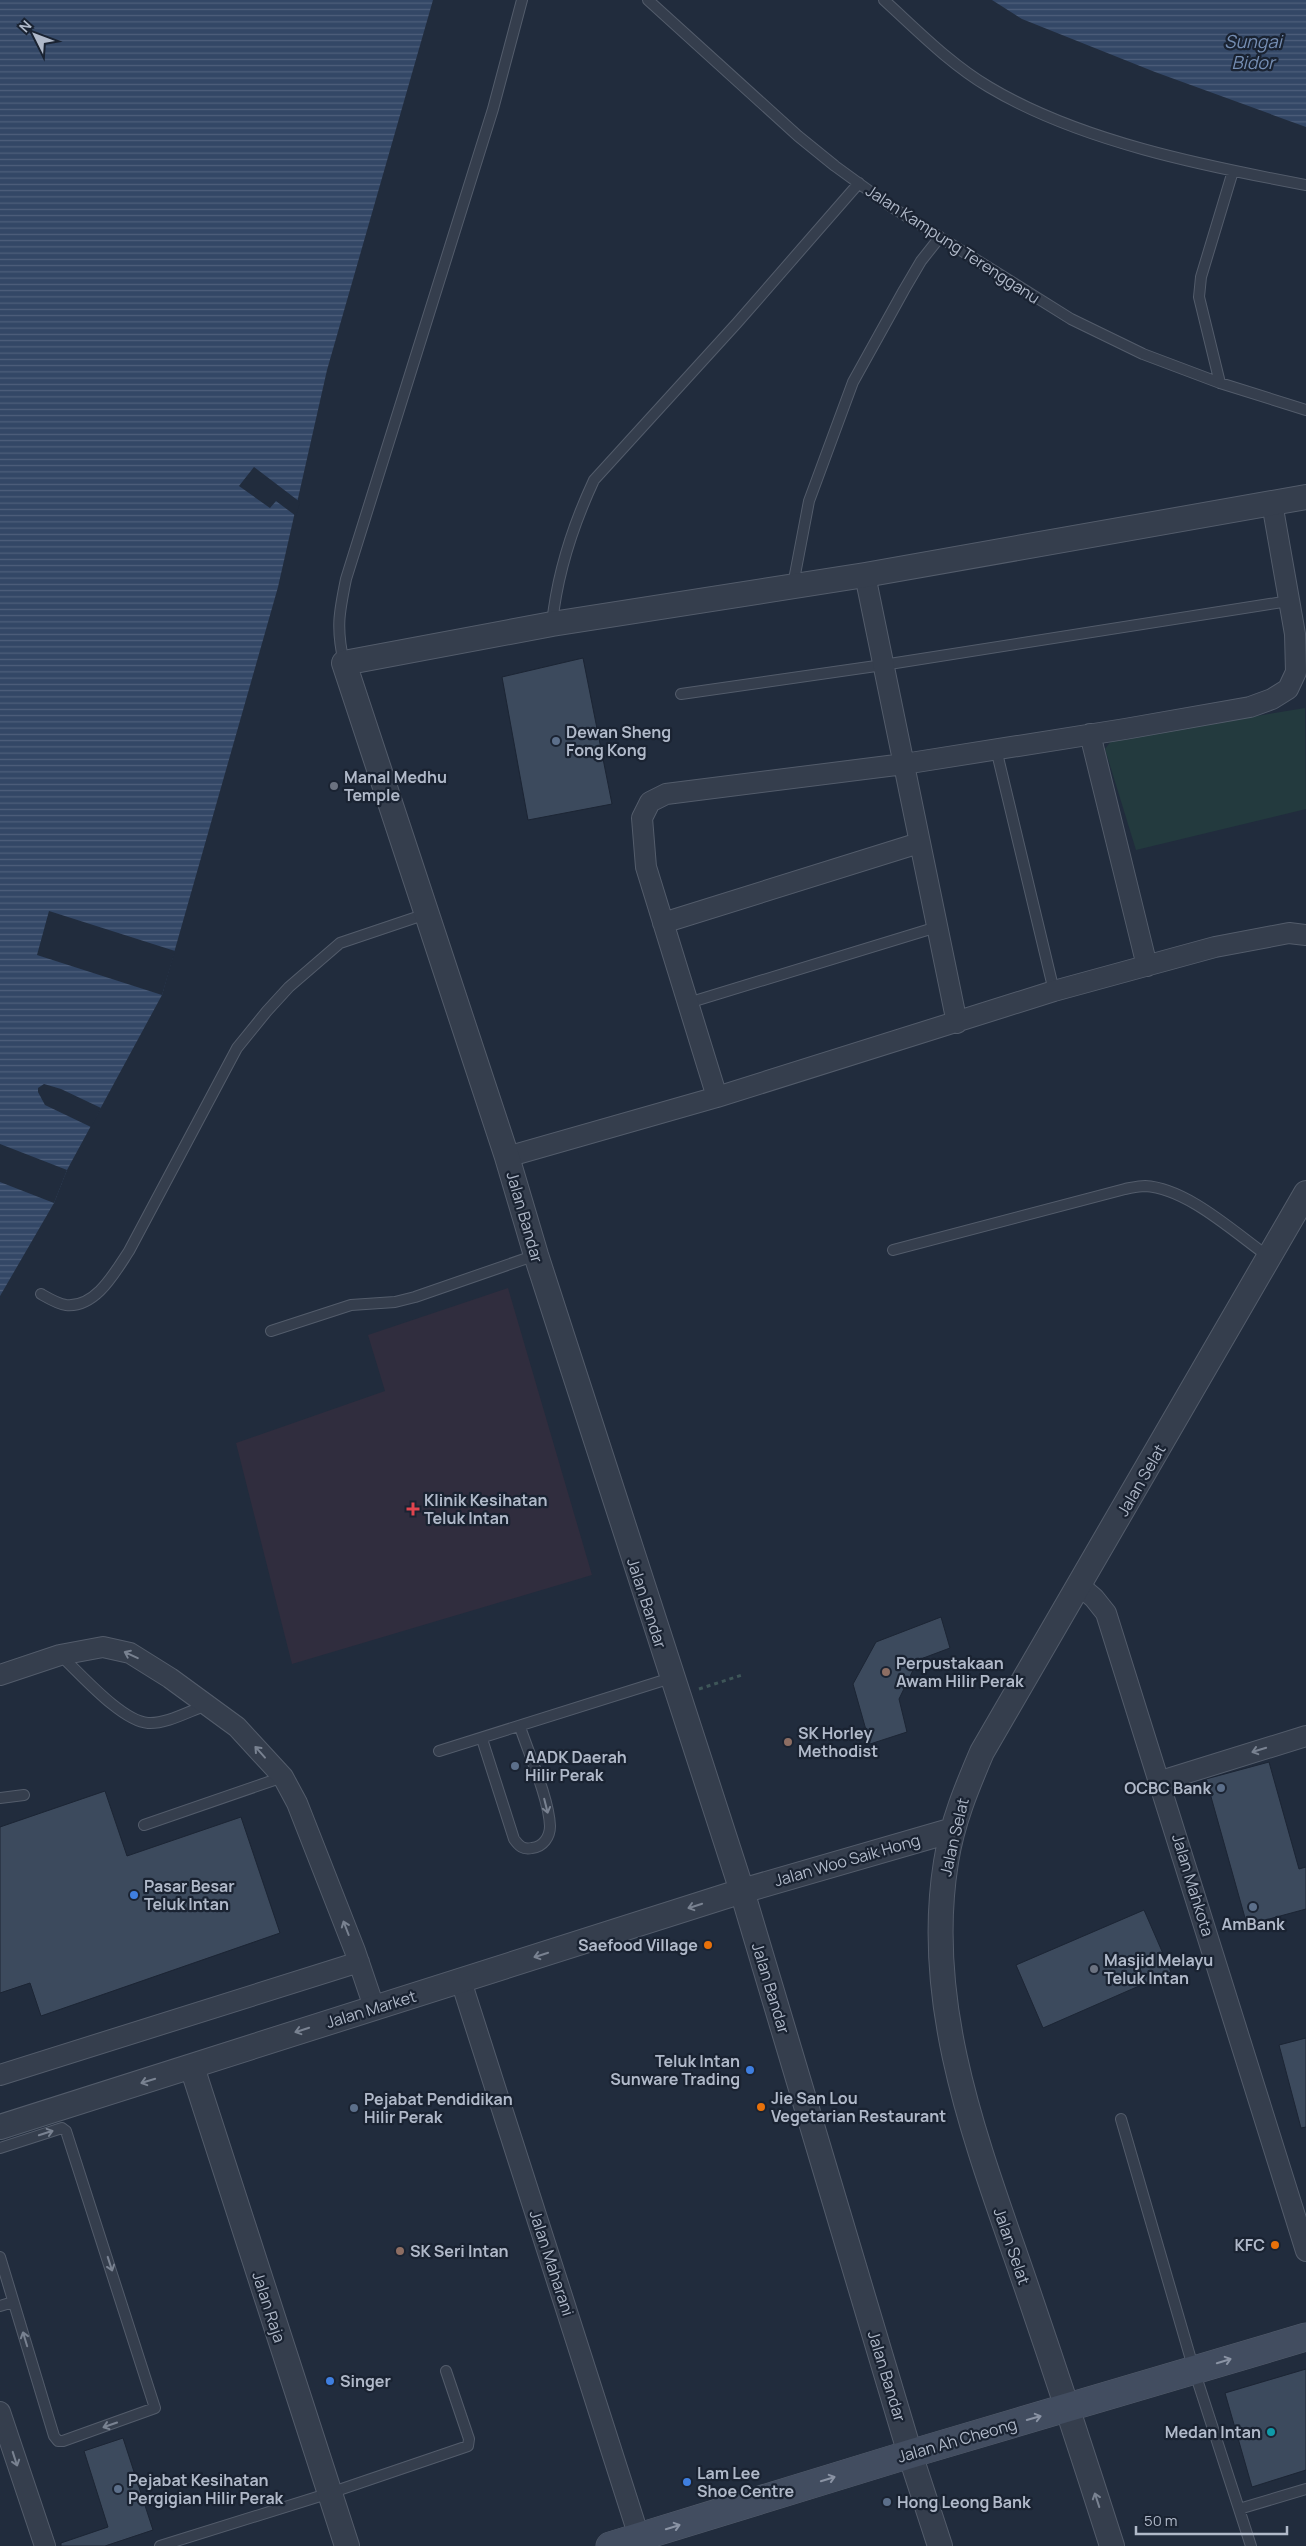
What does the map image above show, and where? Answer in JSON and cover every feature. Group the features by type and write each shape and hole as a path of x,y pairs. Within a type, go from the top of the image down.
{"main road":[{"name":"Jalan Ah Cheong","path":"610,2546 641,2542 910,2454 1306,2336"}],"street":[{"path":"344,663 552,624 864,576 1306,497"},
{"path":"718,1097 646,867 642,840 642,818 650,802 666,794 904,764 1250,707 1272,699 1288,689 1296,672 1295,634 1272,503"},
{"path":"864,576 957,1022"},
{"name":"Jalan Bandar","path":"344,663 507,1157 536,1255 674,1687 742,1891 910,2454 940,2546"},
{"path":"1090,734 1146,966"},
{"path":"663,923 919,842"},
{"path":"507,1157 718,1097 1054,991 1215,947 1290,933 1306,935"},
{"name":"Jalan Selat","path":"1112,2546 1068,2408 972,2130 948,2030 942,1985 941,1939 946,1862 953,1830 965,1792 982,1752 1080,1586 1306,1193"},
{"name":"Jalan Mahkota","path":"1080,1586 1094,1598 1106,1613 1306,2251"},
{"path":"0,1675 60,1655 103,1647 130,1653 208,1705 237,1727 283,1777 297,1803 374,2007"},
{"path":"1160,1781 1306,1736"},
{"name":"Jalan Woo Saik Hong","path":"742,1891 953,1830"},
{"name":"Jalan Market","path":"1,2129 374,2007 742,1891"},
{"path":"0,2075 358,1962"},
{"name":"Jalan Maharani","path":"461,1981 641,2542"},
{"name":"Jalan Raja","path":"192,2067 347,2546"},
{"path":"0,2412 45,2546"}],"lane":[{"path":"344,663 338,635 339,610 346,579 493,108 522,0"},
{"name":"Jalan Kampung Terengganu","path":"648,0 798,136 859,183 940,237 1071,319 1106,338 1220,383 1306,410"},
{"path":"884,0 951,59 988,87 1076,128 1138,148 1233,171 1306,185"},
{"path":"1220,383 1199,297 1201,277 1233,171"},
{"path":"552,624 555,593 582,506 594,480 737,323 859,183"},
{"path":"793,586 809,501 853,382 921,261 940,237"},
{"path":"681,694 883,666 1289,601"},
{"path":"996,749 1054,991"},
{"path":"40,1294 66,1305 86,1302 109,1282 129,1251 237,1048 289,987 340,943 426,914"},
{"path":"688,1003 937,927"},
{"path":"892,1250 1125,1188 1144,1186 1162,1190 1187,1200 1269,1257"},
{"path":"271,1331 351,1305 381,1303 415,1297 536,1255"},
{"path":"60,1655 132,1718 148,1723 164,1720 208,1705"},
{"path":"439,1751 520,1726 674,1687"},
{"path":"482,1739 514,1838 519,1846 527,1849 536,1848 544,1843 549,1835 550,1826 546,1806 520,1726"},
{"path":"144,1824 283,1777"},
{"path":"0,1798 24,1795"},
{"path":"1121,2119 1194,2370 1251,2546"},
{"path":"0,2257 54,2436 58,2441 63,2441 155,2408 66,2131 62,2128 1,2129"},
{"path":"0,2306 14,2302"},
{"path":"160,2546 330,2493 468,2446 470,2439 446,2371"},
{"path":"1239,2509 1306,2489"}],"path":[{"path":"674,1687 742,1675"}],"shaded area":[{"name":"Klinik Kesihatan Teluk Intan","path":"508,1288 592,1575 292,1664 236,1443 385,1391 368,1335"}],"green space":[{"path":"1305,708 1306,809 1136,850 1105,749 1112,740"}],"water":[{"path":"0,0 433,0 327,370 278,587 162,995 67,1170 54,1203 0,1296"},
{"name":"Sungai Bidor","path":"992,0 1306,0 1306,127 1155,72 1022,19"}],"pier":[{"path":"254,467 300,502 296,516 276,501 270,508 239,486"},
{"path":"49,911 175,951 162,995 37,955"},
{"path":"44,1084 61,1089 101,1108 91,1127 45,1105 38,1092 38,1088"},
{"path":"0,1144 67,1170 54,1203 0,1182"}],"building":[{"name":"Dewan Sheng Fong Kong","path":"583,658 612,804 528,820 502,677"},
{"name":"Perpustakaan Awam Hilir Perak","path":"941,1617 950,1648 918,1660 899,1699 907,1732 870,1744 853,1684 876,1642"},
{"path":"1269,1762 1299,1869 1306,1867 1306,1909 1247,1925 1206,1779"},
{"name":"Pasar Besar Teluk Intan","path":"105,1791 127,1856 241,1817 280,1933 41,2016 30,1983 0,1993 0,1827"},
{"name":"Masjid Melayu Teluk Intan","path":"1144,1910 1171,1972 1043,2028 1016,1965"},
{"path":"1306,2038 1306,2127 1301,2128 1279,2045"},
{"name":"Medan Intan","path":"1306,2369 1306,2470 1252,2487 1225,2393"},
{"name":"Pejabat Kesihatan Pergigian Hilir Perak","path":"123,2438 153,2530 105,2546 61,2546 61,2543 108,2527 84,2451"}],"place":[{"name":"Dewan Sheng Fong Kong","path":"556,741"},
{"name":"Manal Medhu Temple","path":"334,786"},
{"name":"Klinik Kesihatan Teluk Intan","path":"413,1509"},
{"name":"Perpustakaan Awam Hilir Perak","path":"886,1672"},
{"name":"SK Horley Methodist","path":"788,1742"},
{"name":"AADK Daerah Hilir Perak","path":"515,1766"},
{"name":"OCBC Bank","path":"1221,1788"},
{"name":"Pasar Besar Teluk Intan","path":"134,1895"},
{"name":"AmBank","path":"1253,1907"},
{"name":"Saefood Village","path":"708,1945"},
{"name":"Masjid Melayu Teluk Intan","path":"1094,1969"},
{"name":"Teluk Intan Sunware Trading","path":"750,2070"},
{"name":"Jie San Lou Vegetarian Restaurant","path":"761,2107"},
{"name":"Pejabat Pendidikan Hilir Perak","path":"354,2108"},
{"name":"KFC","path":"1275,2245"},
{"name":"SK Seri Intan","path":"400,2251"},
{"name":"Singer","path":"330,2381"},
{"name":"Medan Intan","path":"1271,2432"},
{"name":"Lam Lee Shoe Centre","path":"687,2482"},
{"name":"Pejabat Kesihatan Pergigian Hilir Perak","path":"118,2489"},
{"name":"Hong Leong Bank","path":"887,2502"}]}
